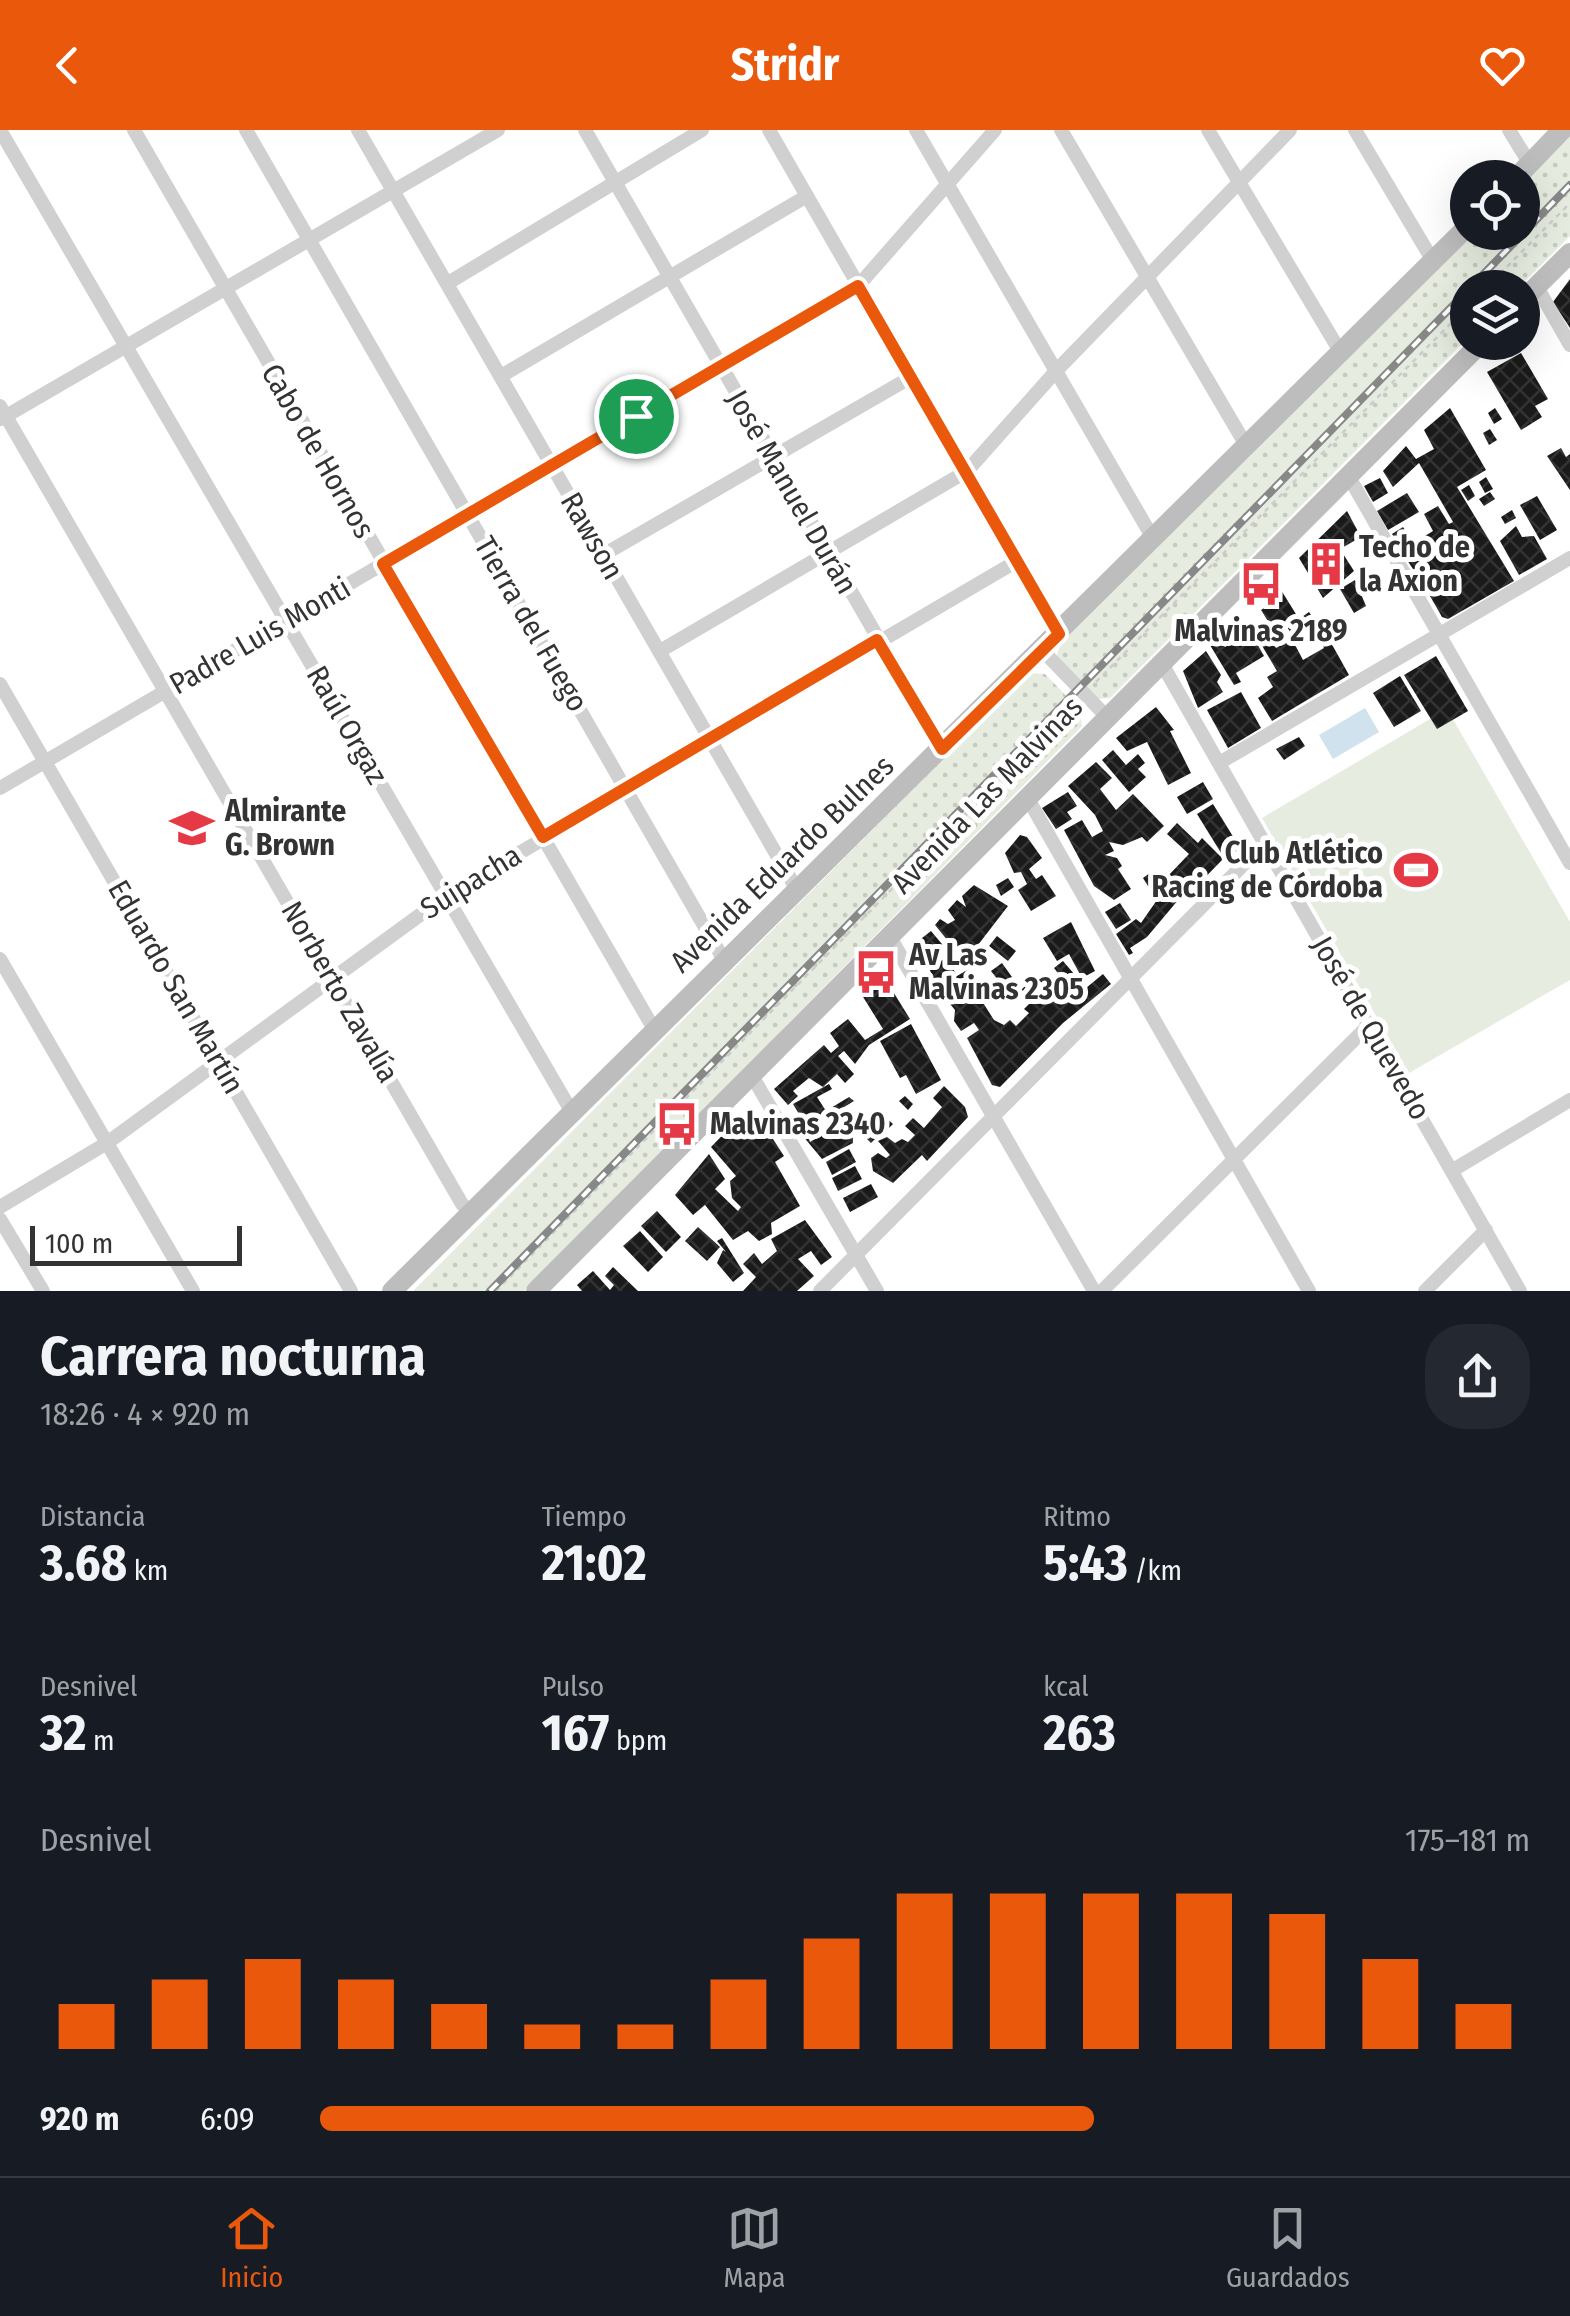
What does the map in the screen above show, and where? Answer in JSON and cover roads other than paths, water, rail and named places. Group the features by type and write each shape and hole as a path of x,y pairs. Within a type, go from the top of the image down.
{"main road":[{"path":"1533,160 1562,130"},
{"name":"Avenida Eduardo Bulnes","path":"392,1291 1042,652 1450,243"},
{"path":"1540,284 1570,253"},
{"name":"Avenida Las Malvinas","path":"546,1287 751,1074 1464,360"}],"street":[{"name":"Raúl Orgaz","path":"0,130 573,1114"},
{"name":"Cabo de Hornos","path":"134,130 655,1031"},
{"name":"Tierra del Fuego","path":"246,130 726,962"},
{"name":"Rawson","path":"358,130 797,890"},
{"path":"2,414 498,130"},
{"name":"José Manuel Durán","path":"585,130 942,749"},
{"path":"448,283 702,130"},
{"path":"769,130 1059,634"},
{"path":"916,130 1154,540"},
{"name":"Padre Luis Monti","path":"0,788 858,286 996,130"},
{"path":"1061,130 1246,447"},
{"path":"1208,130 1341,353"},
{"path":"660,651 967,471 1056,371 1290,130"},
{"path":"1355,130 1433,260"},
{"path":"1510,130 1520,160"},
{"path":"502,376 807,196"},
{"path":"1540,307 1570,345"},
{"path":"604,555 913,376"},
{"name":"Norberto Zavalía","path":"2,414 462,1204 471,1213"},
{"path":"1349,477 1570,863"},
{"path":"1219,764 1570,558"},
{"name":"Suipacha","path":"0,1207 108,1143 446,896 877,640 1018,561"},
{"path":"1042,652 1106,717"},
{"name":"José de Quevedo","path":"1161,662 1520,1291"},
{"name":"Eduardo San Martín","path":"0,684 351,1291"},
{"path":"1027,797 1309,1291"},
{"path":"1556,839 1570,831"},
{"path":"820,1291 1265,843"},
{"path":"890,937 1094,1291"},
{"path":"0,959 192,1291"},
{"path":"1102,1291 1369,1025"},
{"path":"751,1074 877,1291"},
{"path":"1453,1170 1570,1100"},
{"path":"0,1219 43,1291"},
{"path":"1425,1291 1486,1230"}],"water":[{"path":"1365,708 1379,732 1333,759 1319,735"}],"railway":[{"path":"1487,270 1570,185"},
{"path":"490,1291 1450,308"}],"place":[{"name":"Techo de la Axion","path":"1326,564"},
{"name":"Malvinas 2189","path":"1261,584"},
{"name":"Almirante G. Brown","path":"192,828"},
{"name":"Club Atlético Racing de Córdoba","path":"1416,870"},
{"name":"Av Las Malvinas 2305","path":"876,972"},
{"name":"Malvinas 2340","path":"677,1124"}]}
